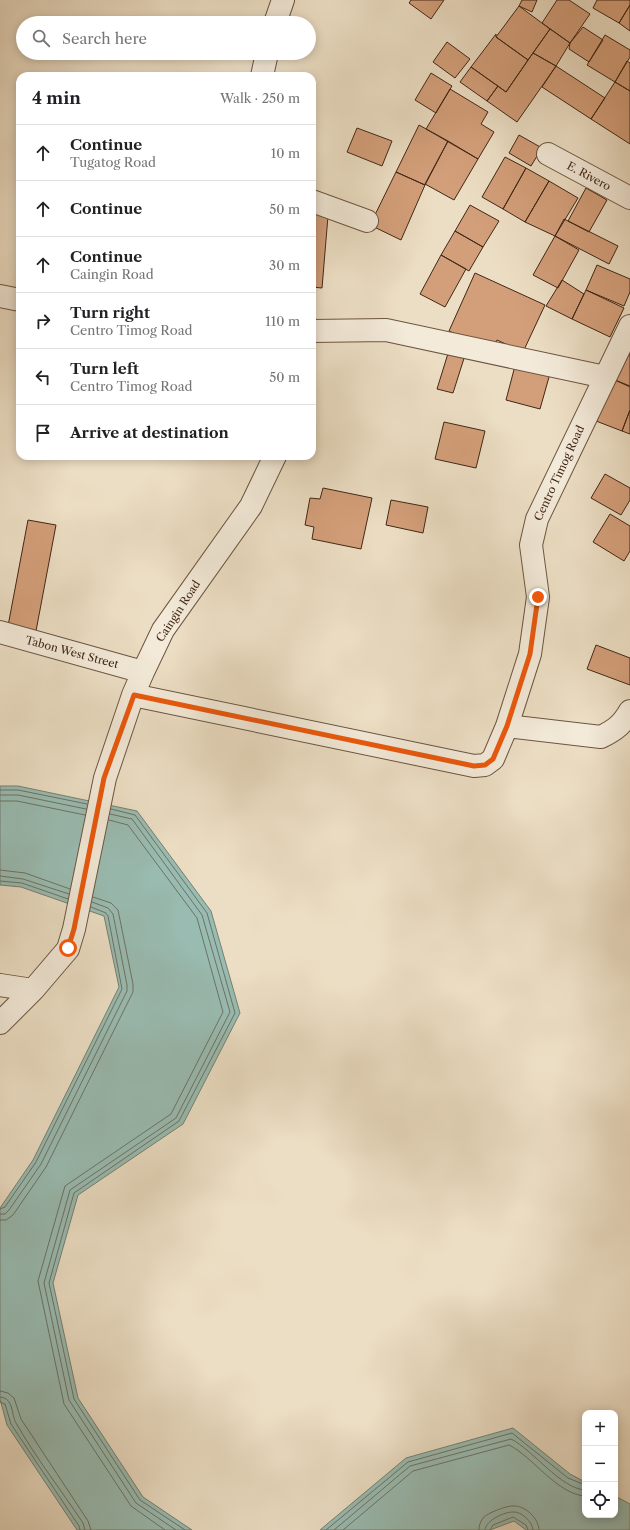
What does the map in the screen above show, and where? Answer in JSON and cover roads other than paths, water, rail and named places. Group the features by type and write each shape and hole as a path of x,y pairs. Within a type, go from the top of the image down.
{"street":[{"path":"277,16 283,0"},
{"path":"263,72 265,60"},
{"name":"E. Rivero","path":"548,154 630,198"},
{"path":"316,202 367,221"},
{"path":"0,296 16,299"},
{"name":"Centro Timog Road","path":"134,695 474,766 485,765 493,759 507,726 530,654 538,597 531,545 536,519 630,326"},
{"path":"316,331 386,330 605,377"},
{"name":"Caingin Road","path":"0,1023 33,990 68,948 74,929 104,778 143,672 163,630 251,506 273,460"},
{"name":"Tabon West Street","path":"0,632 143,672"},
{"path":"507,726 601,737 613,731 623,723 630,711"},
{"path":"0,984 33,990"}],"water":[{"path":"0,786 18,786 137,811 211,911 240,1013 183,1124 78,1195 53,1283 78,1398 143,1497 192,1530 77,1530 7,1425 0,1399 0,1208 33,1160 119,987 104,916 21,887 0,885"},
{"path":"513,1428 570,1474 582,1480 582,1518 618,1518 618,1498 630,1504 630,1530 526,1530 514,1521 490,1530 320,1530 406,1458"}]}
